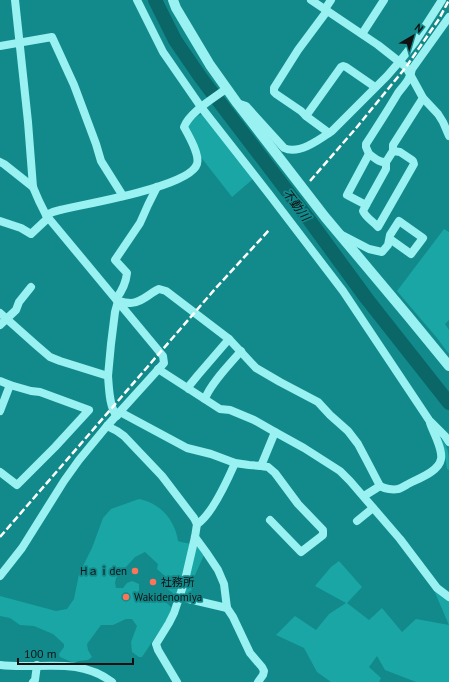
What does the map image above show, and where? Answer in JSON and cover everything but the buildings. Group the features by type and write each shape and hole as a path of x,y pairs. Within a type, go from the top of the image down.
{"street":[{"path":"0,576 22,548 79,460 107,426 164,363 164,356 47,217 33,187 28,122 15,0"},
{"path":"137,0 163,52 202,106 343,291 429,420 449,442"},
{"path":"172,0 225,89 325,217 449,366"},
{"path":"311,0 400,61 411,75 423,98 446,123 449,136"},
{"path":"329,133 275,93 274,88 326,10 331,0"},
{"path":"362,34 384,0"},
{"path":"237,104 246,106 284,148 294,150 302,149 329,133 387,76 415,42 442,0"},
{"path":"386,162 379,162 370,154 366,144 411,75 412,69 449,17"},
{"path":"0,46 52,37 74,86 101,161 123,196"},
{"path":"306,116 342,67 346,67 375,87"},
{"path":"0,221 21,228 31,234 47,217 58,210 157,187 188,174 197,166 198,160 194,147 184,127 186,122 202,106 225,89"},
{"path":"393,151 400,152 414,161 414,164 378,227 365,215 363,211 386,169 386,162 393,151 393,145 423,98"},
{"path":"366,206 347,195 370,154"},
{"path":"0,162 21,176 33,187"},
{"path":"157,187 140,223 115,260 127,273 117,300 108,376 111,404 114,413 186,448 211,454 235,463 268,467 275,473 298,504 323,530 323,535 301,552 270,520"},
{"path":"338,232 369,249 382,252 388,245 390,239"},
{"path":"0,325 16,310 19,302 31,287"},
{"path":"117,300 130,303 139,302 159,289 166,291 229,339 256,368 318,402 358,444 380,486 384,488 394,490 399,489 428,474 437,466 441,459 440,450 429,420"},
{"path":"0,313 50,357 60,362 108,376"},
{"path":"189,389 189,386 229,339"},
{"path":"205,399 217,379 241,351"},
{"path":"158,369 220,409 230,410 254,420 304,448 340,471 364,496 400,538 436,588 449,597"},
{"path":"0,381 31,391 40,392 89,410 17,485 0,472"},
{"path":"0,411 10,385"},
{"path":"107,426 124,436 162,476 194,518 196,524 195,537 180,597 169,623 156,644 177,682"},
{"path":"261,466 274,432"},
{"path":"196,524 208,515 235,463"},
{"path":"364,496 380,486"},
{"path":"357,521 373,508"},
{"path":"195,537 218,570 224,584 227,608 250,653 264,671 258,682"},
{"path":"180,597 227,608"},
{"path":"0,665 73,666 104,676 112,682"},
{"path":"33,682 35,680 37,666"}],"green space":[{"path":"203,114 253,179 232,197 200,156 187,127 194,119"},
{"path":"444,229 449,232 449,320 445,324 449,330 449,354 397,291"},
{"path":"434,431 443,440 447,448 449,470 447,469 445,455"},
{"path":"139,499 154,504 165,514 174,526 178,541 197,545 205,553 194,577 191,592 188,594 174,594 161,584 166,577 157,569 158,564 145,552 135,557 116,578 116,588 123,588 127,583 132,581 139,584 139,593 159,596 171,607 170,615 142,657 139,657 132,652 131,642 137,626 132,619 126,619 113,625 101,625 87,644 88,650 92,657 88,660 74,663 60,657 59,654 64,647 64,644 53,634 34,626 20,625 10,618 0,616 0,596 56,611 67,609 74,599 79,574 92,548 103,518 111,509"},
{"path":"339,561 362,587 347,603 369,620 382,608 402,632 416,619 449,625 449,682 416,682 385,670 377,656 369,667 381,678 379,682 331,682 317,672 304,648 276,635 295,616 316,630 329,614 346,603 315,586 331,567"},
{"path":"433,588 449,600 449,625"}],"waterway":[{"name":"不動川","path":"155,0 175,40 201,78 310,221 367,299 449,403"}],"railway":[{"path":"310,181 406,67 439,19 449,0"},
{"path":"0,537 215,289 270,229"}],"place":[{"name":"Hａｉden","path":"135,571"},
{"name":"社務所","path":"153,582"},
{"name":"Wakidenomiya","path":"126,597"}]}
